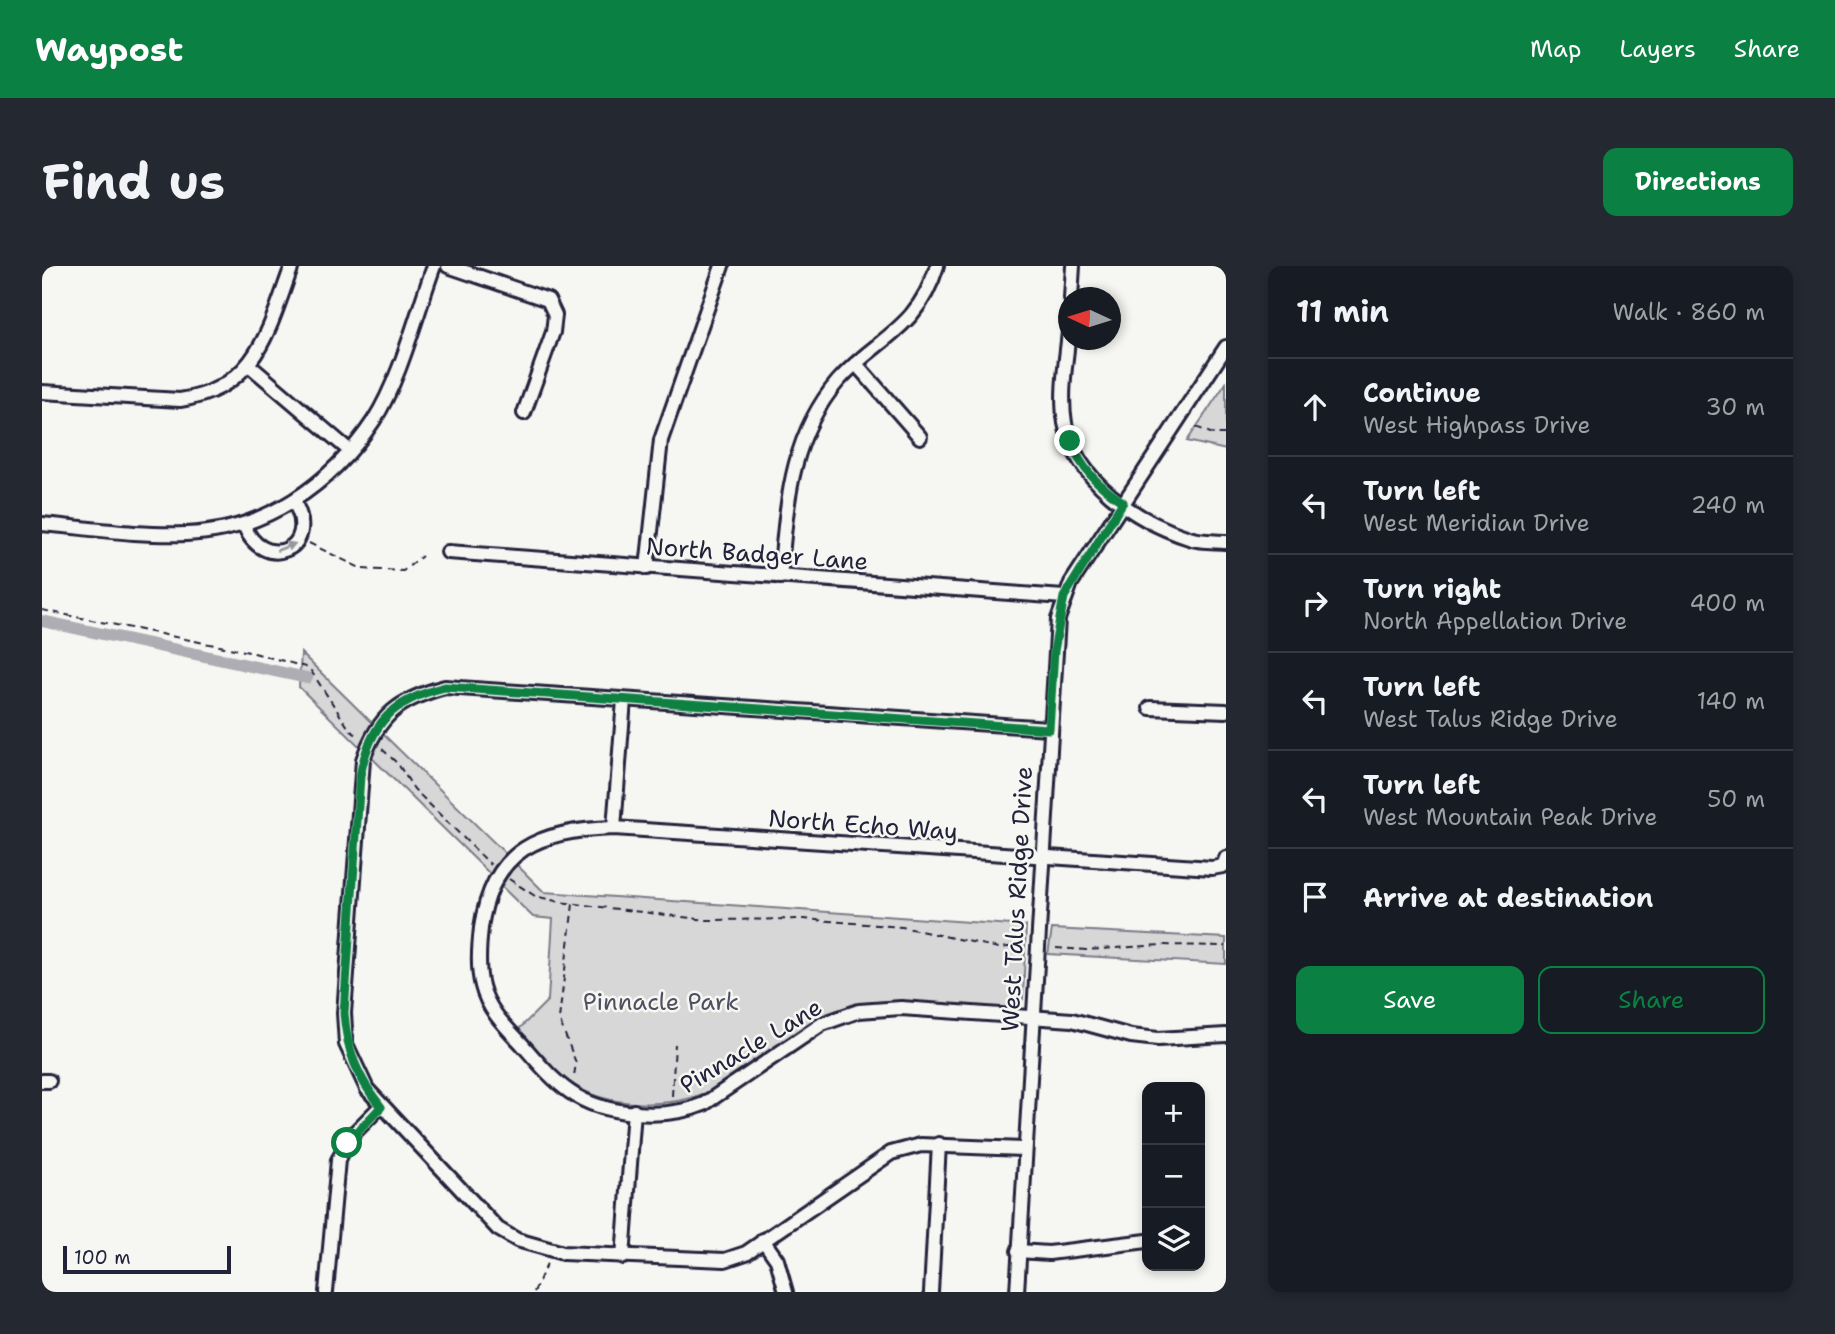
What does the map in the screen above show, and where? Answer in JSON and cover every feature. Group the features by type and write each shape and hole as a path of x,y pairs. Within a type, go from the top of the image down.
{"street":[{"path":"42,391 180,400 200,397 225,387 249,365 266,336 292,266"},
{"path":"42,524 184,534 244,525 293,502 323,479 350,451 375,418 434,266"},
{"path":"448,266 548,300 555,315 553,332 524,413"},
{"path":"647,568 661,440 722,266"},
{"path":"780,577 793,467 821,404 856,364 890,338 912,315 932,284 937,266"},
{"path":"1072,287 1073,266"},
{"name":"West Talus Ridge Drive","path":"1017,1292 1023,1149 1054,651 1064,597 1123,502 1226,347"},
{"path":"1068,350 1063,406 1070,441 1080,463 1094,481 1123,502 1190,539 1226,542"},
{"path":"856,364 920,438"},
{"path":"249,365 350,451"},
{"path":"244,525 255,543 268,552 285,551 298,543 302,530 303,519 293,502"},
{"name":"North Badger Lane","path":"448,552 1064,597"},
{"path":"1023,1149 939,1144 921,1145 891,1153 746,1253 725,1260 545,1251 517,1240 482,1214 381,1107 352,1062 346,1044 344,1013 360,776 370,738 384,719 401,703 445,687 1049,729"},
{"path":"614,828 624,701"},
{"path":"1150,708 1226,711"},
{"name":"North Echo Way","path":"509,861 542,837 581,829 614,828 1212,868 1224,862"},
{"name":"Pinnacle Lane","path":"509,861 488,894 480,938 481,977 489,1004 498,1019 568,1091 593,1104 634,1111 687,1111 704,1104 822,1024 859,1011 901,1008 1031,1015 1082,1021 1143,1038 1226,1035"},
{"path":"326,1292 338,1160 354,1133 381,1107"},
{"path":"623,1257 634,1111"},
{"path":"931,1292 939,1144"},
{"path":"763,1240 778,1259 786,1292"},
{"path":"1018,1251 1049,1253 1142,1242"}],"path":[{"path":"1196,427 1213,434 1226,434"},
{"path":"306,541 362,569 403,571 422,556"},
{"path":"42,610 66,612 309,667 350,730 358,736"},
{"path":"382,749 398,764 414,789 500,872 535,896 573,904 707,920 804,919 902,926 999,948 1019,946"},
{"path":"573,904 559,1019 576,1063 574,1076"},
{"path":"1056,948 1086,950 1161,945 1226,946"},
{"path":"672,1096 675,1044"},
{"path":"534,1292 550,1257"}],"green space":[{"path":"1226,383 1226,450 1187,441"},
{"path":"301,653 374,725 360,747 299,687"},
{"path":"383,734 506,854 490,874 371,757"},
{"name":"Pinnacle Park","path":"516,864 544,892 1026,926 1023,999 1016,1008 1009,1010 921,1002 855,1006 834,1012 804,1027 733,1078 703,1094 647,1103 608,1099 591,1094 567,1081 518,1030 548,1000 553,919 533,917 500,885"},
{"path":"1052,929 1226,938 1226,964 1048,954"}],"waterway":[{"path":"42,621 307,678"}],"route":[{"path":"347,1143 381,1107 352,1062 346,1044 344,1013 360,776 370,738 384,719 401,703 445,687 1049,729 1054,651 1064,597 1123,502 1094,481 1080,463 1070,441"}]}
